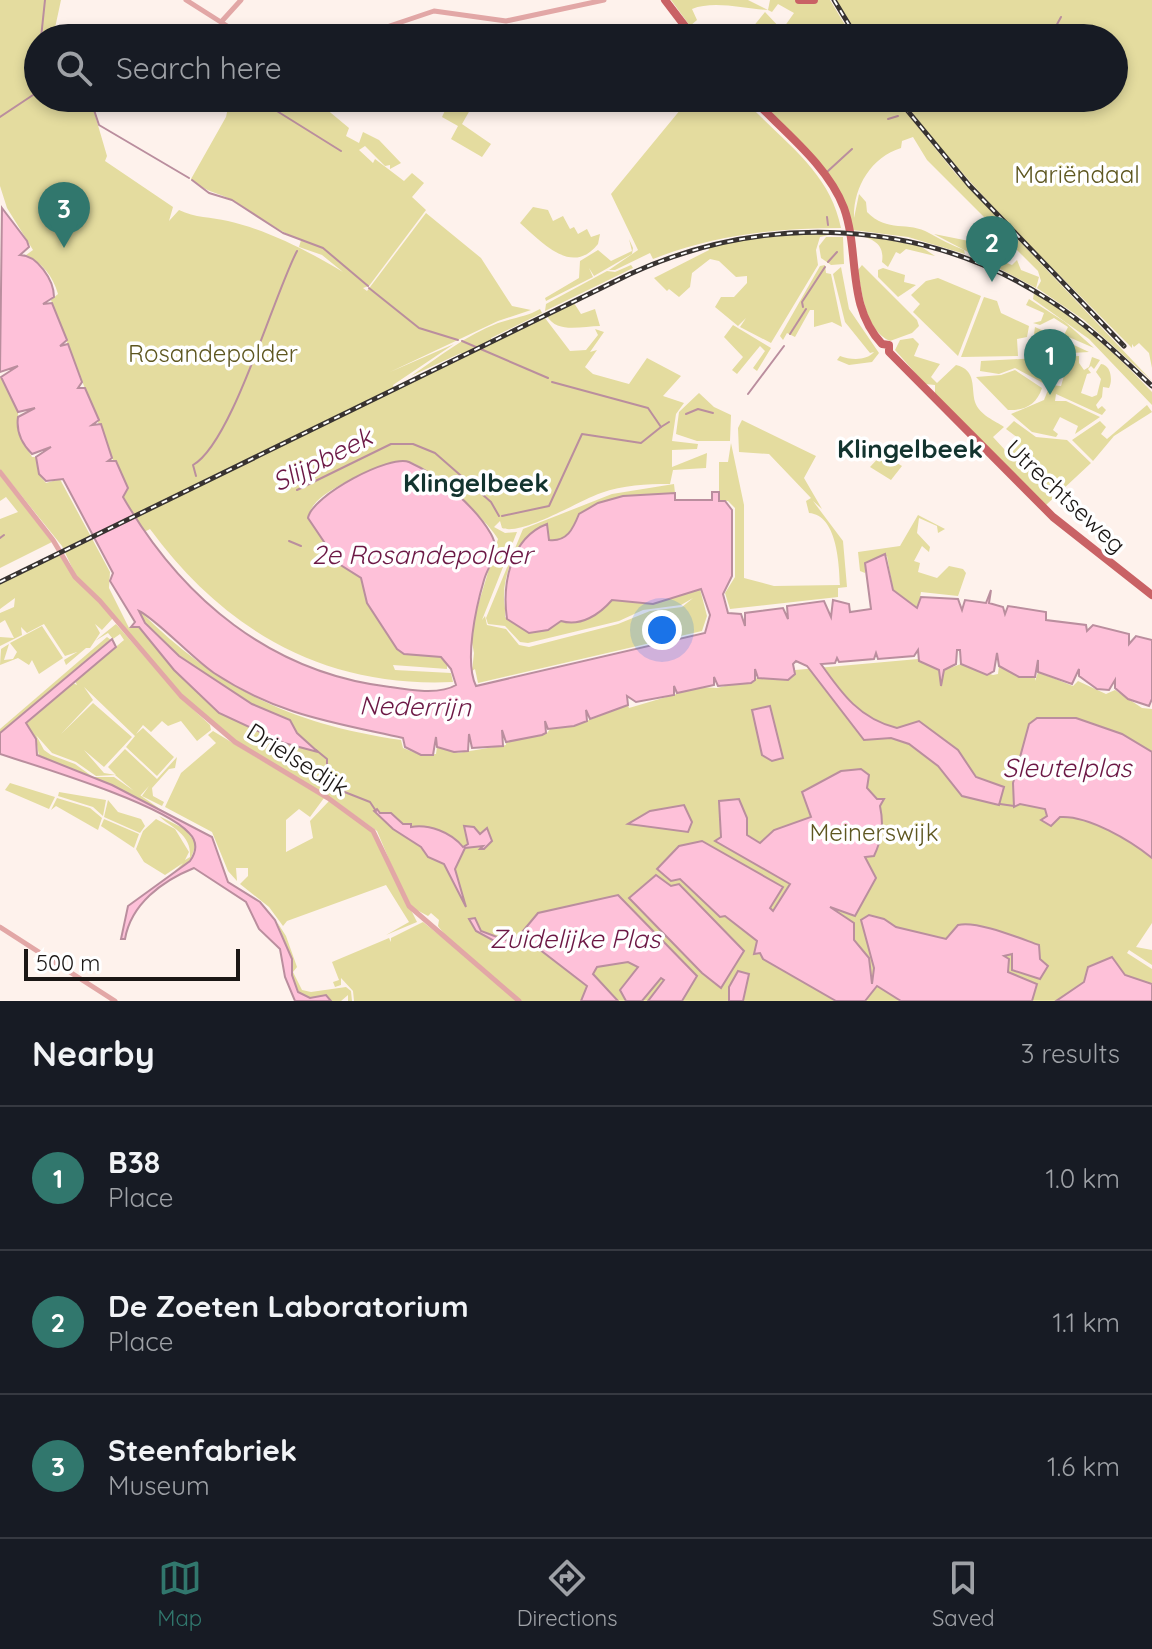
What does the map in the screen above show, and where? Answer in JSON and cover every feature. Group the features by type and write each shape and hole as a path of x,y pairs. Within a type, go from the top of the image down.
{"main road":[{"path":"665,0 683,24"},
{"path":"799,0 814,0"},
{"name":"Utrechtseweg","path":"763,112 833,194 843,221 857,313 881,345 889,345 889,352 1053,517 1152,595"}],"street":[{"path":"186,0 226,24"},
{"path":"222,21 241,0"},
{"path":"395,24 434,11 499,21 604,0"},
{"name":"Drielsedijk","path":"0,472 56,544 75,577 186,701 235,742 328,798 373,831 412,910 519,1001"},
{"path":"0,927 115,1001"}],"green space":[{"name":"Rosandepolder","path":"0,0 61,0 56,24 24,24 24,112 94,112 107,156 105,161 173,207 169,221 179,210 243,225 288,242 343,272 322,255 299,247 301,240 191,179 227,112 330,112 349,128 346,136 359,143 363,132 379,140 401,163 390,169 390,165 385,166 365,146 359,150 373,163 375,159 404,181 412,173 424,183 412,197 426,210 369,286 363,288 367,291 426,213 481,258 512,306 531,310 498,321 390,372 454,344 393,385 395,391 463,357 461,353 411,376 475,334 540,309 542,313 491,338 492,342 545,318 570,351 586,350 598,335 595,329 604,332 590,352 597,350 585,367 593,374 629,384 647,358 681,376 663,396 684,403 676,414 672,441 698,444 697,449 672,450 672,467 707,453 706,468 673,470 670,484 609,490 523,527 502,528 500,521 494,527 505,533 517,532 482,620 485,616 487,625 506,629 519,645 529,647 618,624 650,611 682,607 693,598 681,605 643,610 619,621 528,643 520,642 505,626 488,624 486,618 523,529 612,494 674,484 675,493 599,503 583,512 568,533 557,540 549,540 547,524 529,536 510,564 504,587 505,617 529,633 548,630 561,621 582,620 612,600 653,604 700,589 707,616 702,631 478,683 475,669 472,671 474,653 470,632 498,539 455,493 427,471 405,461 381,466 337,487 316,502 308,518 339,564 361,578 367,603 397,649 404,654 441,657 447,665 447,669 393,665 395,670 451,673 453,682 406,681 362,675 320,663 281,646 245,624 211,597 179,565 150,529 144,532 123,496 127,486 112,458 51,300 58,294 56,287 46,271 26,255 33,250 7,208 0,186"},
{"path":"671,0 748,0 768,10 701,6 692,9 697,20 689,24"},
{"path":"770,0 830,0 845,24 786,24 794,13 778,4 772,12 768,10"},
{"name":"Mariëndaal","path":"836,0 1152,0 1152,368 1149,353 1139,343 1134,347 1132,344 1132,348 1042,257 983,196 912,112 1128,112 1128,24 851,24"},
{"path":"765,12 776,24 755,24"},
{"path":"444,112 469,112 462,124 491,144 482,157 451,139 458,126 442,117"},
{"path":"678,112 756,112 816,174 835,208 841,228 769,231 722,239 653,259 650,253 609,270 638,250 611,194"},
{"path":"770,112 906,112 955,173 1152,381 1084,320 1037,288 1041,281 1038,271 927,160 913,137 902,141 901,148 890,152 866,175 857,196 854,218 859,194 866,202 867,212 882,222 921,230 964,250 965,254 908,237 853,230 847,209 827,174"},
{"path":"533,207 548,210 553,221 563,216 570,229 574,227 578,234 587,229 591,237 600,234 598,244 578,257 568,257 547,247 520,223"},
{"path":"837,233 820,237 816,250 818,265 771,343 740,327 746,318 738,326 715,307 721,297 734,297 747,283 747,276 736,277 719,261 710,259 692,273 690,287 679,297 669,289 667,291 654,278 709,250 708,247 772,236"},
{"path":"856,234 920,246 935,256 906,249 900,254 896,252 888,267 882,262 879,246"},
{"path":"934,234 969,241 984,254 1012,265 1017,260 1021,270 1039,277 1036,288"},
{"path":"826,237 843,237 844,264 831,265 821,258 819,246"},
{"path":"629,239 633,248 632,254 594,276 589,268 593,277 546,301 545,298 579,278 580,261 598,250 611,261 632,251"},
{"path":"631,265 633,268 545,311 546,304 607,271 615,272"},
{"path":"825,265 826,273 831,274 842,327 832,322 814,327 814,310 810,310 795,337 787,333 783,340 780,336 820,266"},
{"path":"862,265 917,320 919,326 912,333 890,341 875,328 863,300 858,270"},
{"path":"841,267 849,309 879,353 872,362 849,365 837,360 840,356 863,358 874,352 870,353 845,322 833,274"},
{"path":"883,268 905,275 904,282 916,285 898,297 878,277 878,270"},
{"path":"938,278 981,296 958,356 913,312 920,304 911,295 926,281"},
{"path":"1034,293 1082,326 1125,364 1152,392 1152,405 1089,339 1033,299"},
{"path":"984,297 997,301 1001,313 1029,326 1027,337 1017,339 1018,356 961,357"},
{"path":"1029,299 1065,322 1094,348 1064,335 1068,327 1054,318 1040,325 1033,323 1041,321 1044,313 1026,305"},
{"path":"574,303 581,314 595,309 600,326 563,327 551,322 547,316"},
{"path":"733,325 771,348 757,371 753,368 765,351 760,346 737,374 732,370 743,357 724,337"},
{"path":"1035,327 1089,352 1037,355 1050,349 1046,334 1034,334"},
{"path":"913,338 919,344 914,356 940,364 931,377 937,383 956,365 967,371 972,380 977,407 1004,427 993,437 1005,450 1018,438 1006,429 1014,421 1036,437 1067,440 1091,463 1046,505 935,394 935,385 925,384 895,350 900,340"},
{"path":"1079,356 1084,370 1089,367 1092,357 1100,360 1094,369 1091,366 1088,369 1091,373 1087,374 1081,393 1092,397 1097,395 1101,379 1096,372 1101,364 1109,370 1109,388 1103,387 1102,397 1096,405 1098,409 1102,406 1106,410 1102,415 1056,394 1055,401 1066,401 1100,417 1075,434 1078,426 1060,417 1053,430 1058,434 1056,437 1032,432 1011,414 1044,400 1050,385 1061,386 1068,362 1051,359 1045,384 1015,368 999,374 980,371 981,361"},
{"path":"1015,370 1042,388 1030,405 1008,410 976,377 1001,375"},
{"name":"Meinerswijk","path":"0,377 18,412 19,435 32,457 36,457 40,476 46,483 60,479 110,572 109,588 129,628 138,626 141,612 199,663 260,699 326,724 401,740 403,748 421,755 436,754 437,747 458,753 506,745 506,742 547,733 551,728 576,725 628,705 629,708 700,687 717,688 758,678 790,679 795,670 918,659 944,670 961,664 993,675 998,674 999,666 1014,674 1035,677 1035,681 1038,672 1073,686 1078,681 1106,694 1115,690 1142,708 1152,709 1152,923 1136,947 1152,950 1152,965 1129,950 1127,953 1152,969 1152,1001 521,1001 451,943 438,926 439,920 431,913 428,916 413,908 404,895 377,831 328,796 239,743 190,703 76,576 62,546 0,469"},
{"path":"699,393 714,407 731,415 730,441 697,441 676,434 679,412"},
{"path":"1147,405 1152,412 1114,436 1093,461 1072,440 1100,421 1106,427 1101,434 1107,439"},
{"path":"742,420 816,456 804,478 822,509 813,501 843,541 847,587 838,588 838,597 730,609 725,593 735,577 735,508 728,501 719,501 719,462 728,462 731,443 744,505 744,578 774,586 840,585 835,542 826,522 809,513 806,501 811,498 769,454 739,452 738,428"},
{"path":"882,454 902,466 891,480 870,467"},
{"path":"0,475 52,542 0,568 0,519 18,512 6,497 0,501"},
{"path":"918,515 945,529 938,533 937,526 919,518 917,533 930,547 929,552 922,546 914,561 920,563 918,572 937,578 949,566 963,569 966,573 958,596 921,592 918,608 893,590 887,556 865,563 865,573 860,571 858,552 900,546"},
{"path":"60,554 67,567 113,618 102,630 95,624 100,633 90,648 66,665 64,660 77,652 65,656 44,624 27,633 21,627 22,635 0,646 0,637 14,638 5,620 0,623 0,613 14,607 15,598 0,609 0,584"},
{"path":"116,624 182,699 210,725 211,730 197,741 181,721 168,726 162,721 151,732 143,725 136,734 143,728 174,757 157,776 126,747 135,736 84,687 93,700 61,734 93,703 132,737 104,767 84,750 104,773 116,775 108,767 125,749 157,779 177,757 175,768 169,769 152,788 153,796 164,802 162,806 143,797 160,809 39,756 36,739 26,724 73,683 77,685 75,681 124,640 120,634 113,639 108,633 95,641","holes":["36,735 52,753 76,762 96,776 115,775 134,791 114,777 93,777 75,764 51,755 44,750"]},
{"path":"42,626 63,658 39,674 32,660 29,665 18,658 0,665 1,649 9,644 4,660 13,659 17,652 10,643"},
{"path":"107,637 111,640 106,645 0,733 0,729"},
{"path":"213,731 324,798 310,817 299,809 286,820 286,852 313,838 310,821 329,801 371,830 417,922 386,935 409,922 386,885 287,921 283,926 269,907 240,884 248,876 248,868 236,868 237,881 228,871 212,832 165,807 181,773 216,743 208,735"},
{"path":"10,783 55,797 49,809 5,790"},
{"path":"59,792 106,800 103,816 93,807 58,796"},
{"path":"57,798 90,808 102,818 98,830 56,806 51,810"},
{"path":"108,800 118,812 141,819 145,826 140,833 104,817"},
{"path":"159,816 185,829 196,844 190,861 172,874 183,863 165,875 144,862 136,849 143,831 156,819 175,829 189,852 185,860 190,857 188,842 179,832"},
{"path":"104,819 139,834 134,848 101,826"},
{"path":"277,922 286,936 297,967 293,972 302,990 311,992 346,987 351,991 352,1001 348,1001 348,995 341,1001 331,1001 326,995 310,998 299,993 292,975 292,959"},
{"path":"423,922 508,990 517,1001 354,1001 353,991 341,978 341,985 335,987 333,982 339,980 332,962 389,938 391,942 391,938"}],"water":[{"path":"2,208 27,241 29,247 20,255 38,264 51,283 54,297 43,304 52,303 67,340 60,346 68,344 82,382 78,388 85,388 99,420 92,425 101,424 112,458 108,461 116,461 128,488 123,497 147,534 173,568 234,625 269,648 306,666 347,679 406,689 433,691 456,685 451,669 441,657 404,654 397,649 367,603 361,578 339,564 308,518 323,498 353,478 400,461 420,468 455,492 484,523 494,541 494,558 481,591 472,634 471,663 476,686 705,633 710,615 701,589 653,604 612,600 583,621 561,621 548,630 529,633 507,619 506,592 511,564 517,551 534,531 547,524 549,540 555,540 568,533 579,514 598,503 623,496 675,493 675,500 712,500 712,492 719,492 719,501 725,501 732,510 732,576 723,594 728,613 741,614 745,626 745,613 783,608 788,619 787,606 824,601 831,617 833,600 849,604 850,612 871,609 865,563 885,554 893,590 917,608 921,597 958,599 962,610 965,600 986,603 991,590 989,603 1003,607 1005,614 1008,606 1046,612 1046,620 1086,625 1087,631 1093,625 1129,634 1129,644 1136,636 1152,640 1152,699 1149,706 1128,699 1115,688 1115,680 1109,690 1097,689 1079,676 1079,669 1072,684 1038,672 1038,660 1035,677 1019,677 999,666 997,653 994,671 987,675 961,664 960,650 957,650 956,664 944,670 941,686 939,670 919,661 918,650 914,656 878,659 876,653 874,659 839,662 837,658 835,663 821,664 862,712 897,728 919,721 958,750 976,777 1004,787 999,805 962,796 938,766 909,744 891,738 864,740 807,666 796,661 793,664 795,674 788,680 758,678 755,669 755,680 751,683 718,686 714,677 714,685 677,693 674,686 674,695 636,702 627,696 628,705 590,719 586,710 587,721 574,726 548,729 545,721 546,733 542,735 506,742 502,730 503,746 472,748 469,734 468,751 454,752 437,747 436,737 433,755 421,755 405,747 403,738 306,715 260,699 205,667 139,611 145,623 179,656 252,704 290,720 297,733 318,752 284,743 219,713 174,670 139,627 131,627 135,622 110,581 113,573 63,479 46,481 39,474 36,457 51,447 32,454 25,446 20,437 18,417 35,408 18,412 1,377 18,366 0,372"},
{"path":"112,639 116,647 26,723 36,739 37,755 112,785 212,837 228,882 260,902 275,920 292,959 292,975 298,992 310,998 326,995 331,1001 295,1001 285,977 280,949 259,929 246,902 194,868 150,895 134,915 125,939 121,939 128,906 190,861 196,847 192,836 154,810 71,777 0,754 0,733"},
{"path":"770,706 783,758 772,761 762,755 752,710"},
{"name":"Sleutelplas","path":"1037,718 1076,718 1122,734 1152,752 1152,858 1121,837 1083,820 1060,817 1051,826 1041,820 1047,816 1045,809 1020,804 1014,807 1013,783 1029,724"},
{"path":"861,769 869,775 867,788 877,799 884,799 880,806 882,826 879,844 874,856 865,857 876,878 855,916 830,907 854,923 854,940 869,958 872,984 874,968 861,920 869,915 884,919 896,927 946,939 958,925 966,924 998,930 1039,945 1040,959 1048,966 1040,979 1012,970 1012,954 1004,956 1009,959 1008,972 1037,984 1032,1001 901,1001 877,986 865,1001 836,1001 763,959 760,953 754,954 757,941 725,916 720,917 680,879 671,881 657,869 679,846 702,841 783,887 770,908 773,911 790,884 715,841 721,837 719,801 739,799 747,818 747,835 760,843 774,830 811,817 802,792 841,771"},
{"path":"684,805 692,822 688,832 628,824 650,811"},
{"path":"377,809 380,813 391,813 403,824 411,824 411,827 439,830 463,847 468,844 464,826 474,827 480,834 487,828 492,841 484,849 480,849 483,846 465,848 455,869 466,907 444,864 428,857 421,847 393,829 374,811"},
{"path":"656,875 671,886 679,884 744,951 721,988 702,973 629,898"},
{"name":"Zuidelijke Plas","path":"618,895 697,976 682,1001 648,1001 664,980 661,978 642,1001 626,1001 620,990 638,967 628,962 597,967 593,974 618,1001 581,1001 587,986 522,936 513,947 507,948 476,931 469,919 475,918 481,931 513,943 538,913"},
{"path":"1112,957 1125,975 1152,984 1152,1001 1056,1001 1084,982 1088,967"},
{"path":"738,971 749,974 743,1001 729,1001 729,987"}],"waterway":[{"path":"42,24 45,0"},
{"name":"Slijpbeek","path":"1057,24 1061,17"},
{"path":"0,117 24,101"},
{"name":"Slijpbeek","path":"95,112 99,125 189,178"},
{"name":"Slijpbeek","path":"278,112 341,151"},
{"name":"Slijpbeek","path":"888,119 898,116"},
{"name":"Slijpbeek","path":"828,171 852,149"},
{"name":"Slijpbeek","path":"192,180 209,193 232,200 283,233 323,248 368,286"},
{"name":"Slijpbeek","path":"827,217 828,225"},
{"path":"196,476 193,465 208,451 237,400 297,251"},
{"name":"Slijpbeek","path":"828,262 837,252"},
{"name":"Slijpbeek","path":"803,307 802,302 825,267"},
{"name":"Slijpbeek","path":"369,288 419,328 458,340"},
{"name":"Slijpbeek","path":"790,334 806,309"},
{"name":"Slijpbeek","path":"462,341 548,378"},
{"name":"Slijpbeek","path":"748,394 784,346"},
{"name":"Slijpbeek","path":"552,382 648,408 661,427 669,422"},
{"name":"Slijpbeek","path":"686,414 698,409 713,413"},
{"name":"Slijpbeek","path":"502,516 549,506 582,434 641,443 661,427"},
{"name":"Slijpbeek","path":"297,490 391,444 413,444 435,453 491,502 499,516"},
{"path":"0,538 4,535"},
{"name":"2e Rosandepolder","path":"289,541 301,546"},
{"path":"316,750 327,759 327,775 342,791 370,802 376,811"},
{"path":"1000,804 1014,806"}],"railway":[{"path":"834,0 849,24"},
{"path":"909,112 969,185 1124,346"},
{"path":"0,582 630,274 682,254 735,240 789,233 843,233 897,239 949,253 1000,273 1063,309 1152,386"}],"place":[{"name":"Steenfabriek","path":"64,248"},
{"name":"De Zoeten Laboratorium","path":"992,282"},
{"name":"B38","path":"1050,395"}],"district":[{"name":"Klingelbeek","path":"910,448"},
{"name":"Klingelbeek","path":"476,482"}],"water label":[{"name":"Nederrijn","path":"415,706"}]}
